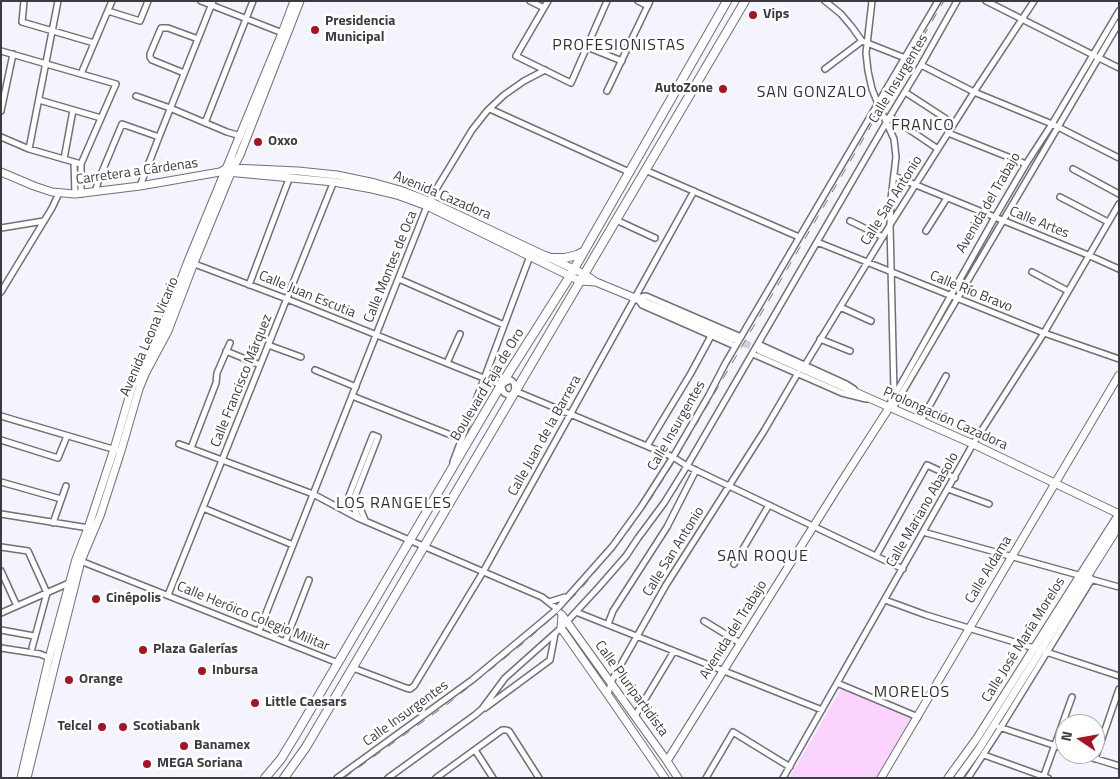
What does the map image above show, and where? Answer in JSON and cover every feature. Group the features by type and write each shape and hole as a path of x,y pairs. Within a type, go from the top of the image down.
{"main road":[{"name":"Boulevard Faja de Oro","path":"265,778 281,759 501,385 572,272 728,1"},
{"name":"Boulevard Faja de Oro","path":"284,778 306,747 353,668 745,1"},
{"path":"697,54 702,59 709,61"},
{"path":"545,256 564,258 583,252"}],"street":[{"path":"24,1 22,22 94,43"},
{"path":"29,149 58,1"},
{"path":"81,74 112,1"},
{"path":"108,11 140,21 148,1"},
{"path":"201,1 212,3 285,34"},
{"path":"205,123 253,1"},
{"name":"Avenida Leona Vicario","path":"285,34 294,1"},
{"name":"Avenida Leona Vicario","path":"27,778 69,583 91,529 126,423 146,372 168,331 191,262 227,170 244,136 300,1"},
{"path":"530,1 544,8"},
{"path":"548,1 516,56 571,83 607,1"},
{"path":"607,91 649,4 638,1"},
{"path":"825,1 840,14 864,42 904,58"},
{"path":"872,1 864,42 868,71 872,89 878,104 888,119 896,148 890,225 894,394 890,408"},
{"name":"Calle Insurgentes","path":"337,778 472,680 543,621 612,547 641,507 673,457 737,341 938,1"},
{"name":"Calle Insurgentes","path":"565,618 576,612 626,556 664,503 757,349 957,1"},
{"path":"986,1 1119,68"},
{"name":"Calle San Antonio","path":"805,365 915,184 1034,1"},
{"path":"140,186 212,3"},
{"name":"Avenida del Trabajo","path":"890,408 894,394 950,295 1026,164 1119,11"},
{"name":"Avenida del Trabajo","path":"667,760 813,526 890,408 1119,24"},
{"path":"184,73 152,60 150,54 161,28 168,28 198,39"},
{"path":"825,69 864,42"},
{"path":"586,47 622,61"},
{"path":"1,51 116,84 81,164 78,194"},
{"path":"1,111 13,54"},
{"path":"921,65 974,92 1052,124 1119,158"},
{"name":"Calle Montes de Oca","path":"258,631 428,204 472,130 490,109 504,95 524,81 545,70"},
{"path":"908,94 954,124"},
{"path":"136,96 227,132 244,136"},
{"path":"39,100 101,118"},
{"path":"490,109 629,172"},
{"path":"64,160 73,110"},
{"path":"888,119 938,149"},
{"path":"94,192 122,124 158,137"},
{"path":"948,133 1026,164"},
{"path":"1,137 29,149 81,164"},
{"path":"74,162 78,194"},
{"path":"1073,169 1119,194"},
{"name":"Avenida Cazadora","path":"227,170 298,171 428,204 545,256 572,272"},
{"name":"Carretera a Cárdenas","path":"1,172 34,186 59,193 78,194 140,186 227,170"},
{"path":"645,170 799,237"},
{"name":"Avenida Cazadora","path":"243,171 289,178 335,179"},
{"name":"Calle Artes","path":"894,176 1119,269"},
{"path":"249,285 289,178"},
{"name":"Calle Francisco Márquez","path":"168,596 335,179"},
{"name":"Calle Juan de la Barrera","path":"353,668 406,688 410,689 414,686 483,572 694,191"},
{"path":"1,292 52,208 59,193"},
{"path":"1060,197 1108,222"},
{"path":"926,231 947,198"},
{"name":"Avenida Cazadora","path":"428,204 530,256 572,272"},
{"name":"Calle Mariano Abasolo","path":"783,778 973,444 1044,333 1119,204"},
{"path":"616,220 655,238"},
{"path":"850,220 883,237"},
{"path":"1,228 44,221"},
{"name":"Calle Río Bravo","path":"817,242 1044,333 1119,359"},
{"path":"446,479 530,256"},
{"name":"Calle Juan Escutia","path":"191,262 501,385"},
{"path":"572,272 737,341"},
{"path":"1032,272 1068,291"},
{"path":"399,279 504,325"},
{"path":"636,298 642,305 712,336 737,341"},
{"path":"840,307 871,321"},
{"path":"447,363 460,334"},
{"path":"647,446 712,336"},
{"path":"820,339 850,351"},
{"path":"191,448 216,383 217,373 230,343"},
{"path":"268,345 301,357"},
{"path":"757,349 805,365 846,384 869,399"},
{"path":"757,349 798,374 842,393 869,399"},
{"name":"Prolongación Cazadora","path":"757,349 973,444 1119,514"},
{"path":"226,351 260,365"},
{"path":"315,370 356,386"},
{"name":"Calle San Antonio","path":"608,694 610,682 636,636 798,374"},
{"name":"Calle Aldama","path":"881,778 1119,375"},
{"path":"920,421 946,376"},
{"path":"510,380 514,383 516,391 508,395 504,393 501,385 510,380"},
{"path":"516,391 673,457 687,466 902,569"},
{"path":"352,396 461,439"},
{"path":"1,416 117,450"},
{"path":"358,518 349,496 363,469 378,437 373,435 363,469 356,496 365,520"},
{"path":"1,440 58,458 67,436"},
{"name":"Calle Pluripartidista","path":"178,444 313,494 358,518 536,594 549,602 565,618 678,778"},
{"path":"876,556 928,465 954,478"},
{"path":"608,624 613,610 667,527 696,470"},
{"path":"2,484 61,499"},
{"path":"53,523 66,486"},
{"path":"948,489 989,504"},
{"path":"734,564 769,505"},
{"path":"203,508 293,545"},
{"path":"1,514 91,529"},
{"name":"Calle José María Morelos","path":"1086,577 1119,514"},
{"name":"Calle José María Morelos","path":"994,725 1119,526"},
{"path":"923,532 1119,587"},
{"path":"1,547 28,551 47,593 32,648"},
{"name":"Avenida Leona Vicario","path":"21,778 79,560"},
{"name":"Calle Heróico Colegio Militar","path":"79,560 338,663"},
{"path":"1,571 17,606"},
{"path":"285,642 309,580"},
{"path":"1,613 69,583"},
{"path":"549,602 560,599 572,592"},
{"path":"885,600 969,629 1119,676"},
{"path":"576,612 822,710"},
{"path":"388,778 550,660 558,631 565,618"},
{"path":"704,621 740,643"},
{"path":"1,630 34,636"},
{"path":"475,715 487,703 505,678 558,631"},
{"name":"Calle Pluripartidista","path":"558,631 608,694 664,778"},
{"path":"1,648 40,654 52,658"},
{"name":"Calle José María Morelos","path":"948,778 958,773 1017,696 1041,650"},
{"path":"634,716 674,651"},
{"path":"837,683 918,717"},
{"path":"1105,730 1119,689"},
{"path":"984,755 1045,777 1072,697"},
{"path":"958,773 969,778 984,755 994,725 1054,746"},
{"path":"436,778 444,775 502,730 506,730 509,731 539,778"},
{"path":"707,777 733,732 790,767"},
{"path":"643,747 652,740"},
{"path":"475,750 493,778"},
{"path":"1105,762 1119,766"}],"shaded area":[{"path":"841,689 911,718 876,778 789,778"}],"tunnel":[{"path":"734,339 760,350"}],"railway":[{"path":"344,778 449,703 526,641 581,589 624,537 676,459 944,1"}],"place":[{"name":"Vips","path":"753,15"},
{"name":"Presidencia Municipal","path":"315,30"},
{"name":"AutoZone","path":"723,89"},
{"name":"Oxxo","path":"258,142"},
{"name":"Cinépolis","path":"96,599"},
{"name":"Plaza Galerías","path":"143,650"},
{"name":"Inbursa","path":"202,671"},
{"name":"Orange","path":"69,680"},
{"name":"Little Caesars","path":"255,703"},
{"name":"Telcel","path":"102,727"},
{"name":"Scotiabank","path":"123,727"},
{"name":"Banamex","path":"184,746"},
{"name":"MEGA Soriana","path":"147,764"}],"district":[{"name":"PROFESIONISTAS","path":"619,46"},
{"name":"SAN GONZALO","path":"812,93"},
{"name":"FRANCO","path":"923,126"},
{"name":"LOS RANGELES","path":"394,504"},
{"name":"SAN ROQUE","path":"763,557"},
{"name":"MORELOS","path":"912,693"}]}
